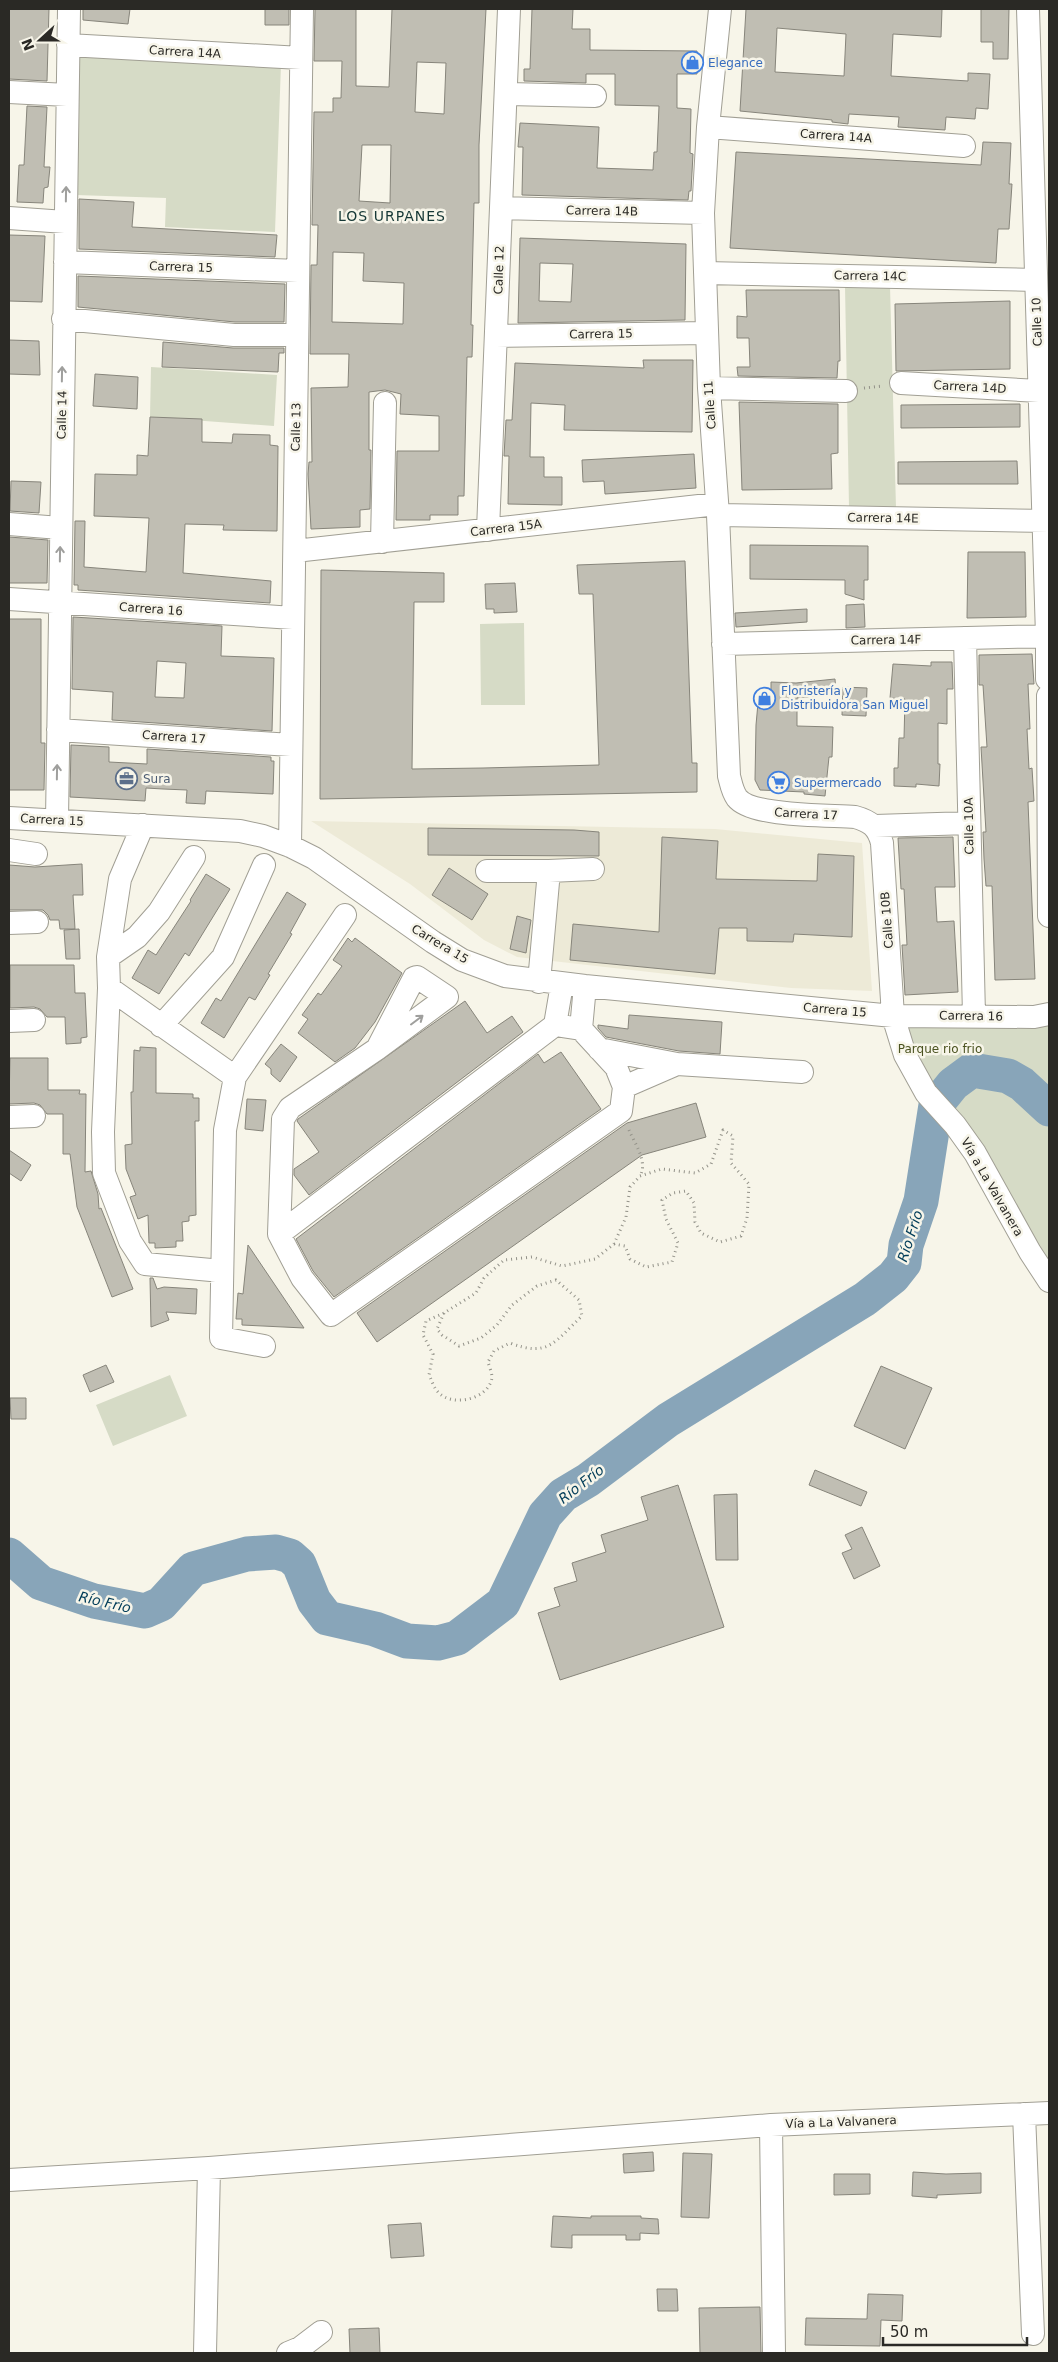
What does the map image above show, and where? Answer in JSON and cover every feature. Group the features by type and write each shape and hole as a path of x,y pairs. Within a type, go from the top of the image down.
{"street":[{"name":"Calle 14","path":"57,820 69,9"},
{"name":"Calle 13","path":"290,846 302,9"},
{"name":"Calle 12","path":"488,530 509,9"},
{"name":"Calle 11","path":"720,9 708,127 704,213 705,274 729,776 732,790 738,800"},
{"name":"Calle 10","path":"1028,9 1040,83 1041,195 1036,280 1043,303 1039,391 1044,414 1049,729"},
{"name":"Carrera 14A","path":"68,45 301,58"},
{"path":"9,92 67,96"},
{"path":"506,94 595,96"},
{"name":"Carrera 14A","path":"708,127 964,146"},
{"name":"Carrera 14B","path":"501,208 704,213"},
{"path":"9,218 65,222"},
{"name":"Carrera 15","path":"64,262 298,271"},
{"name":"Carrera 14C","path":"705,274 1036,280"},
{"path":"63,319 234,335 297,335"},
{"name":"Carrera 15","path":"496,336 707,333"},
{"name":"Carrera 14D","path":"901,383 1039,391"},
{"path":"709,388 846,391"},
{"path":"382,542 385,403"},
{"name":"Carrera 15A","path":"295,551 488,530 563,530 717,509"},
{"name":"Carrera 14E","path":"717,509 1046,521"},
{"path":"9,524 60,528"},
{"name":"Carrera 16","path":"9,599 293,618"},
{"name":"Carrera 14F","path":"723,644 1048,636"},
{"name":"Calle 10A","path":"965,638 974,1015"},
{"path":"1049,729 1049,916"},
{"name":"Carrera 17","path":"58,730 291,745"},
{"name":"Carrera 17","path":"738,800 755,809 854,817 867,820 875,826"},
{"name":"Carrera 15","path":"9,818 240,831 263,836 290,846 314,858 433,942 462,960 505,976 538,982 893,1016"},
{"path":"875,826 969,823"},
{"path":"143,825 120,879 108,957 109,988 103,1132 104,1174 130,1241 145,1264 222,1271"},
{"name":"Calle 10B","path":"875,826 882,843 893,1016"},
{"path":"9,850 36,854"},
{"path":"108,957 137,937 159,912 194,856"},
{"path":"161,1026 223,957 264,865"},
{"path":"487,871 593,869"},
{"path":"538,982 549,871"},
{"path":"264,1346 221,1338 225,1130 235,1077 345,915"},
{"path":"9,923 37,922"},
{"path":"279,1234 555,1025 562,984"},
{"path":"581,1028 585,986"},
{"path":"109,988 235,1077"},
{"name":"Carrera 16","path":"893,1016 974,1015 1034,1017 1049,1014"},
{"name":"Vía a La Valvanera","path":"893,1016 904,1056 926,1093 975,1153 1030,1252 1049,1281"},
{"path":"9,1021 34,1020"},
{"path":"378,1049 290,1108 283,1119 279,1234 302,1278 331,1314 620,1111 624,1087 616,1067 581,1028 555,1025"},
{"path":"599,1049 676,1064 802,1072"},
{"path":"624,1087 676,1064"},
{"path":"9,1116 34,1116"},
{"name":"Vía a La Valvanera","path":"774,2353 771,2125 1049,2113"},
{"path":"1024,2114 1033,2334"},
{"path":"9,2180 209,2168 771,2125"},
{"path":"206,2353 209,2168"},
{"path":"288,2353 300,2348 321,2332"}],"path":[{"path":"846,391 901,383"},
{"path":"444,1313 437,1329 442,1335 459,1346 481,1338 498,1325 512,1305 537,1286 556,1280 579,1300 582,1316 546,1349 528,1350 510,1343 494,1351 488,1362 492,1377 487,1388 473,1398 453,1401 439,1393 429,1375 433,1354 423,1335 426,1320 444,1313 476,1293 484,1278 504,1260 532,1257 562,1266 595,1259 614,1244 626,1217 630,1187 643,1171 642,1161 620,1111"},
{"path":"614,1244 625,1246 630,1259 646,1267 672,1262 678,1243 666,1219 662,1200 673,1193 686,1191 694,1203 695,1222 702,1233 720,1242 740,1236 748,1218 749,1184 731,1163 733,1136 723,1130 711,1164 695,1173 662,1169 640,1176"}],"shaded area":[{"path":"311,821 715,829 862,843 872,991 791,988 517,957 484,940 410,884"}],"green space":[{"path":"80,56 281,64 275,232 165,227 166,198 76,195"},
{"path":"845,286 890,286 896,508 849,507"},
{"path":"151,367 277,375 274,426 150,417"},
{"path":"524,623 525,705 481,705 480,624"},
{"name":"Parque rio frio","path":"1049,1014 1049,1281 893,1016"},
{"path":"170,1375 187,1416 113,1446 96,1405"}],"building":[{"path":"9,9 49,9 47,81 9,79"},
{"path":"83,9 130,9 128,24 83,20"},
{"path":"265,9 289,9 289,25 265,25"},
{"path":"315,9 356,9 356,86 389,87 392,9 486,9 479,145 479,203 474,203 472,357 467,357 464,496 458,496 458,515 430,515 430,520 396,520 397,451 439,451 439,416 400,414 401,394 385,390 369,392 369,450 371,450 370,509 360,510 360,527 311,529 308,474 309,462 312,462 311,388 348,387 349,354 310,354 311,265 317,265 318,225 312,225 314,112 333,112 333,98 341,98 342,61 314,61","holes":["417,62 446,63 444,114 415,112","362,145 391,145 390,203 359,201","333,252 364,253 363,281 404,283 403,324 332,322"]},
{"path":"532,9 573,9 572,29 590,29 590,50 697,51 697,74 677,74 677,108 691,109 690,153 693,154 691,191 689,191 688,200 522,195 523,147 518,147 520,123 599,127 597,168 653,170 654,152 657,152 659,106 615,105 615,74 586,74 586,83 524,81 524,69 530,69"},
{"path":"746,9 942,9 941,37 893,34 891,76 968,81 968,73 990,74 988,109 976,108 975,119 946,117 945,130 898,127 899,117 849,114 848,124 832,122 832,120 740,111","holes":["777,28 846,34 844,76 775,72"]},
{"path":"981,9 1009,9 1008,59 993,59 993,42 981,42"},
{"path":"27,106 47,107 44,167 50,167 48,187 44,188 43,203 17,202 19,165 24,165"},
{"path":"983,142 1011,143 1009,184 1012,184 1009,229 998,229 996,263 730,248 736,152 981,165"},
{"path":"79,199 134,202 132,227 277,235 275,257 79,249"},
{"path":"9,235 45,236 42,302 9,301"},
{"path":"520,238 686,244 685,320 518,323","holes":["540,263 573,264 571,302 539,301"]},
{"path":"78,276 285,284 284,322 235,322 78,307"},
{"path":"746,290 839,290 840,361 838,361 837,378 738,376 737,367 750,367 749,338 737,338 737,316 747,317"},
{"path":"1010,301 1010,369 896,371 895,304"},
{"path":"9,340 39,341 40,375 9,374"},
{"path":"163,342 233,348 284,348 284,353 279,353 278,372 162,367"},
{"path":"643,360 693,360 692,432 564,430 565,405 531,403 530,457 544,457 544,477 562,477 562,505 508,504 509,456 504,456 506,420 512,420 515,363 644,368"},
{"path":"95,374 138,377 137,409 93,406"},
{"path":"739,402 838,404 838,453 831,454 832,489 742,490"},
{"path":"1020,404 1020,427 901,428 901,405"},
{"path":"150,417 202,419 202,442 232,443 233,434 270,435 270,445 278,446 277,531 223,530 224,525 185,524 183,573 271,581 270,603 78,590 78,585 74,585 75,521 85,521 84,567 146,572 149,518 94,516 95,474 137,475 137,455 148,456"},
{"path":"694,454 696,488 605,494 604,481 583,482 582,460"},
{"path":"1017,461 1018,484 898,484 898,462"},
{"path":"11,481 41,482 39,513 10,511"},
{"path":"9,537 48,540 47,583 9,583"},
{"path":"750,545 868,546 868,580 864,580 864,600 845,594 845,580 750,579"},
{"path":"968,552 1025,552 1026,617 967,618"},
{"path":"685,561 692,763 697,763 697,792 320,799 321,570 444,573 444,602 414,602 412,769 483,768 599,765 593,594 579,594 577,565"},
{"path":"515,583 517,612 494,613 494,609 486,609 485,584"},
{"path":"864,604 865,627 846,628 846,605"},
{"path":"807,609 807,622 736,627 735,613"},
{"path":"73,617 222,626 221,656 274,658 272,731 112,720 113,692 72,689","holes":["157,661 186,663 184,698 155,697"]},
{"path":"9,619 41,619 41,743 45,743 44,790 9,790"},
{"path":"1032,654 1034,684 1028,684 1030,729 1027,729 1029,769 1032,768 1034,801 1028,802 1035,979 995,980 992,886 986,886 984,859 983,832 986,832 981,747 987,747 983,685 979,685 979,655"},
{"path":"931,662 952,662 953,689 947,689 947,724 938,723 939,786 916,784 916,787 894,786 894,768 898,768 899,738 904,738 905,699 890,698 893,664 931,666"},
{"path":"835,679 836,694 797,698 797,726 833,727 832,757 829,757 825,796 804,794 804,792 760,790 755,780 756,725 758,703 762,703 762,693 771,693 771,682 796,683"},
{"path":"843,687 867,688 866,716 842,715"},
{"path":"71,745 109,747 109,762 147,764 147,749 271,757 271,761 274,761 273,794 206,791 205,804 186,803 187,790 146,788 145,801 70,797"},
{"path":"428,828 599,832 599,856 428,855"},
{"path":"662,837 718,841 716,879 817,881 818,854 854,856 852,937 794,934 793,942 747,941 747,928 719,928 715,974 570,960 573,924 659,932"},
{"path":"953,837 955,887 935,887 937,922 954,921 958,992 905,995 902,945 907,945 904,889 901,889 898,838"},
{"path":"82,864 83,895 73,895 75,929 60,929 59,920 50,920 43,910 9,910 9,865 35,867"},
{"path":"449,868 488,894 472,920 432,895"},
{"path":"206,874 230,889 189,956 185,953 159,994 132,978 148,950 156,955"},
{"path":"287,892 306,904 290,933 292,934 255,1000 249,997 224,1038 201,1023 216,998 221,1001"},
{"path":"517,916 531,920 526,953 510,949"},
{"path":"79,929 80,959 66,959 64,930"},
{"path":"348,938 352,942 355,938 402,973 375,1022 355,1048 335,1062 298,1033 308,1019 302,1015 318,993 321,995 342,966 333,960"},
{"path":"10,965 74,965 75,993 85,993 87,1037 81,1038 81,1043 66,1044 65,1017 47,1017 40,1009 34,1007 10,1008"},
{"path":"465,1001 487,1033 512,1016 523,1032 309,1195 294,1175 294,1169 319,1152 297,1121 298,1119"},
{"path":"629,1015 722,1022 720,1054 679,1051 606,1037 598,1028 598,1025 628,1029"},
{"path":"281,1044 297,1057 280,1082 271,1074 271,1069 265,1064"},
{"path":"140,1047 156,1048 156,1093 193,1094 193,1098 199,1098 199,1121 195,1121 196,1215 189,1216 189,1221 182,1222 183,1241 176,1241 176,1247 155,1248 155,1243 149,1243 148,1215 138,1219 130,1197 136,1195 126,1169 125,1145 132,1144 131,1092 133,1092 134,1050 140,1051"},
{"path":"561,1052 601,1109 334,1297 313,1271 296,1239 538,1054 544,1063"},
{"path":"10,1058 48,1058 48,1090 80,1090 79,1094 86,1094 85,1172 91,1171 98,1194 99,1209 101,1208 133,1289 112,1297 77,1207 70,1154 63,1154 63,1114 47,1114 40,1105 34,1103 9,1104"},
{"path":"247,1099 266,1100 263,1131 245,1129"},
{"path":"696,1103 706,1137 642,1155 377,1342 357,1313 627,1123"},
{"path":"9,1150 31,1165 21,1181 9,1173"},
{"path":"248,1245 304,1328 242,1325 242,1319 236,1319 238,1293 243,1294"},
{"path":"150,1278 153,1278 157,1289 164,1287 197,1289 196,1314 166,1312 169,1320 151,1327"},
{"path":"106,1365 114,1382 90,1392 83,1375"},
{"path":"881,1366 932,1388 905,1449 854,1426"},
{"path":"10,1398 26,1398 26,1419 11,1419"},
{"path":"815,1470 867,1492 861,1506 809,1485"},
{"path":"678,1485 724,1627 560,1680 538,1613 560,1606 554,1588 577,1581 572,1563 606,1552 601,1535 648,1520 641,1497"},
{"path":"737,1494 738,1560 716,1560 714,1495"},
{"path":"862,1527 880,1566 854,1579 842,1553 852,1549 845,1535"},
{"path":"653,2152 654,2171 624,2173 623,2154"},
{"path":"683,2153 712,2154 709,2218 681,2217"},
{"path":"913,2172 946,2174 981,2173 981,2193 937,2195 937,2198 912,2196"},
{"path":"834,2174 870,2174 870,2194 834,2195"},
{"path":"553,2216 591,2218 591,2216 641,2216 641,2218 658,2219 659,2234 640,2233 640,2240 626,2240 626,2235 572,2235 572,2248 551,2247"},
{"path":"421,2223 424,2256 391,2258 388,2225"},
{"path":"657,2289 677,2289 678,2311 658,2311"},
{"path":"868,2294 903,2295 902,2321 881,2320 880,2346 805,2345 806,2318 867,2319"},
{"path":"760,2307 761,2353 700,2353 699,2308"},
{"path":"379,2328 380,2353 350,2353 349,2329"}],"waterway":[{"name":"Río Frío","path":"9,1555 41,1583 94,1601 145,1611 161,1604 193,1569 247,1554 276,1552 290,1556 299,1564 314,1601 327,1618 375,1629 407,1641 438,1643 457,1638 503,1603 545,1515 563,1495 588,1480 668,1420 865,1299 893,1277 904,1263 906,1245 921,1201 936,1105 953,1084 972,1070 1008,1076 1022,1084 1049,1109"}],"place":[{"name":"Elegance","path":"692,63"},
{"name":"Floristería y Distribuidora San Miguel","path":"765,698"},
{"name":"Sura","path":"127,779"},
{"name":"Supermercado","path":"778,783"}],"district":[{"name":"LOS URPANES","path":"392,216"}]}
